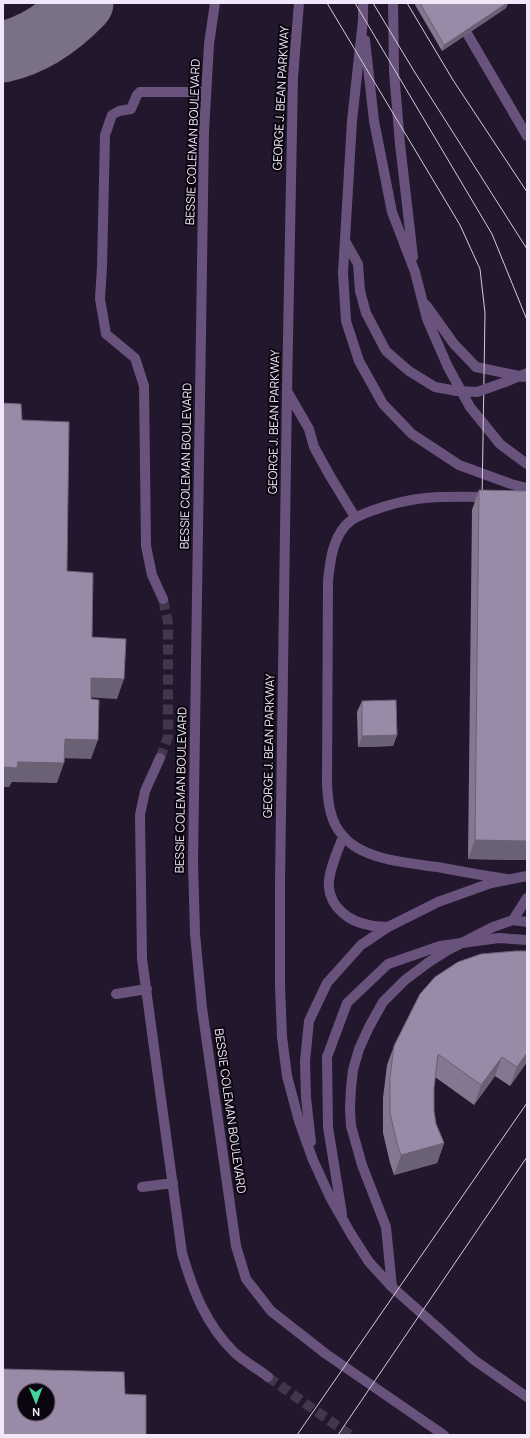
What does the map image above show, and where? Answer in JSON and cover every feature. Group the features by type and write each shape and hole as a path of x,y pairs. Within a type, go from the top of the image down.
{"street":[{"name":"BESSIE COLEMAN BOULEVARD","path":"215,3 209,44 204,132 193,862 195,934 202,1008 236,1246 246,1279 271,1311 326,1354 444,1435"},
{"name":"GEORGE J. BEAN PARKWAY","path":"299,3 293,77 280,883 280,985 282,1037 287,1076 299,1121 313,1160 330,1197 350,1234 369,1262 392,1287 474,1360 527,1397"},
{"path":"363,3 363,20 352,121 343,273 346,320 359,361 383,404 412,434 459,465 511,484 527,488"},
{"path":"393,3 394,72 400,144 415,272"},
{"path":"363,20 374,121 392,212 415,272 428,319 448,367 470,407 500,444 527,464"},
{"path":"468,35 527,136"},
{"path":"163,599 152,575 146,546 144,386 135,358 106,334 100,299 105,135 112,115 119,111 131,109 137,95 140,92 206,92"},
{"path":"345,241 358,264 360,291 366,313 386,351 409,371 435,387 457,391 477,392 527,373"},
{"path":"422,299 454,344 476,367 527,377"},
{"path":"287,391 308,429 314,447 355,517"},
{"path":"495,497 440,496 413,499 389,504 355,517 345,526 337,537 332,552 328,582 327,784 329,807 336,827 343,837 362,850 385,859 491,877 527,881"},
{"path":"160,758 145,790 140,815 142,951 182,1253 192,1285 201,1306 215,1329 236,1354 268,1377"},
{"path":"343,837 332,867 328,887 334,904 347,917 368,925 388,927"},
{"path":"313,1160 306,1098 305,1061 309,1021 327,983 362,945 399,921 438,902 491,883 527,876"},
{"path":"513,920 527,898"},
{"path":"392,1287 386,1227 362,1165 351,1126 351,1088 353,1070 359,1049 369,1027 384,1002 405,980 448,950 493,927 513,920 527,922"},
{"path":"343,1220 328,1128 328,1057 347,1003 388,964 440,946 499,938 527,940"},
{"path":"116,994 146,989"},
{"path":"142,1187 173,1183"}],"building":[{"path":"420,3 507,3 444,45"},
{"path":"3,403 21,404 22,420 69,422 67,571 93,573 92,637 126,639 124,679 91,678 91,699 99,700 98,740 65,739 64,763 18,762 17,768 3,767"},
{"path":"479,490 527,491 527,841 475,840"},
{"path":"396,700 397,735 362,736 362,701"},
{"path":"527,951 527,1053 517,1067 502,1057 481,1085 438,1054 434,1088 434,1111 436,1124 444,1143 401,1155 390,1113 390,1078 394,1046 420,994 435,977 458,962 481,954"},
{"path":"3,1369 124,1372 125,1394 146,1395 146,1435 3,1435"}],"taxiway":[{"path":"3,52 26,45 46,34 65,20 83,3"}],"tunnel":[{"path":"160,758 168,737 168,622 163,599"},
{"path":"268,1377 350,1435"}],"tram line":[{"path":"327,3 460,225 480,269 485,313 482,502"},
{"path":"355,3 492,234 527,320"},
{"path":"373,3 414,71 527,249"},
{"path":"407,3 453,80 527,192"},
{"path":"297,1435 527,1103"},
{"path":"338,1435 527,1157"}]}
